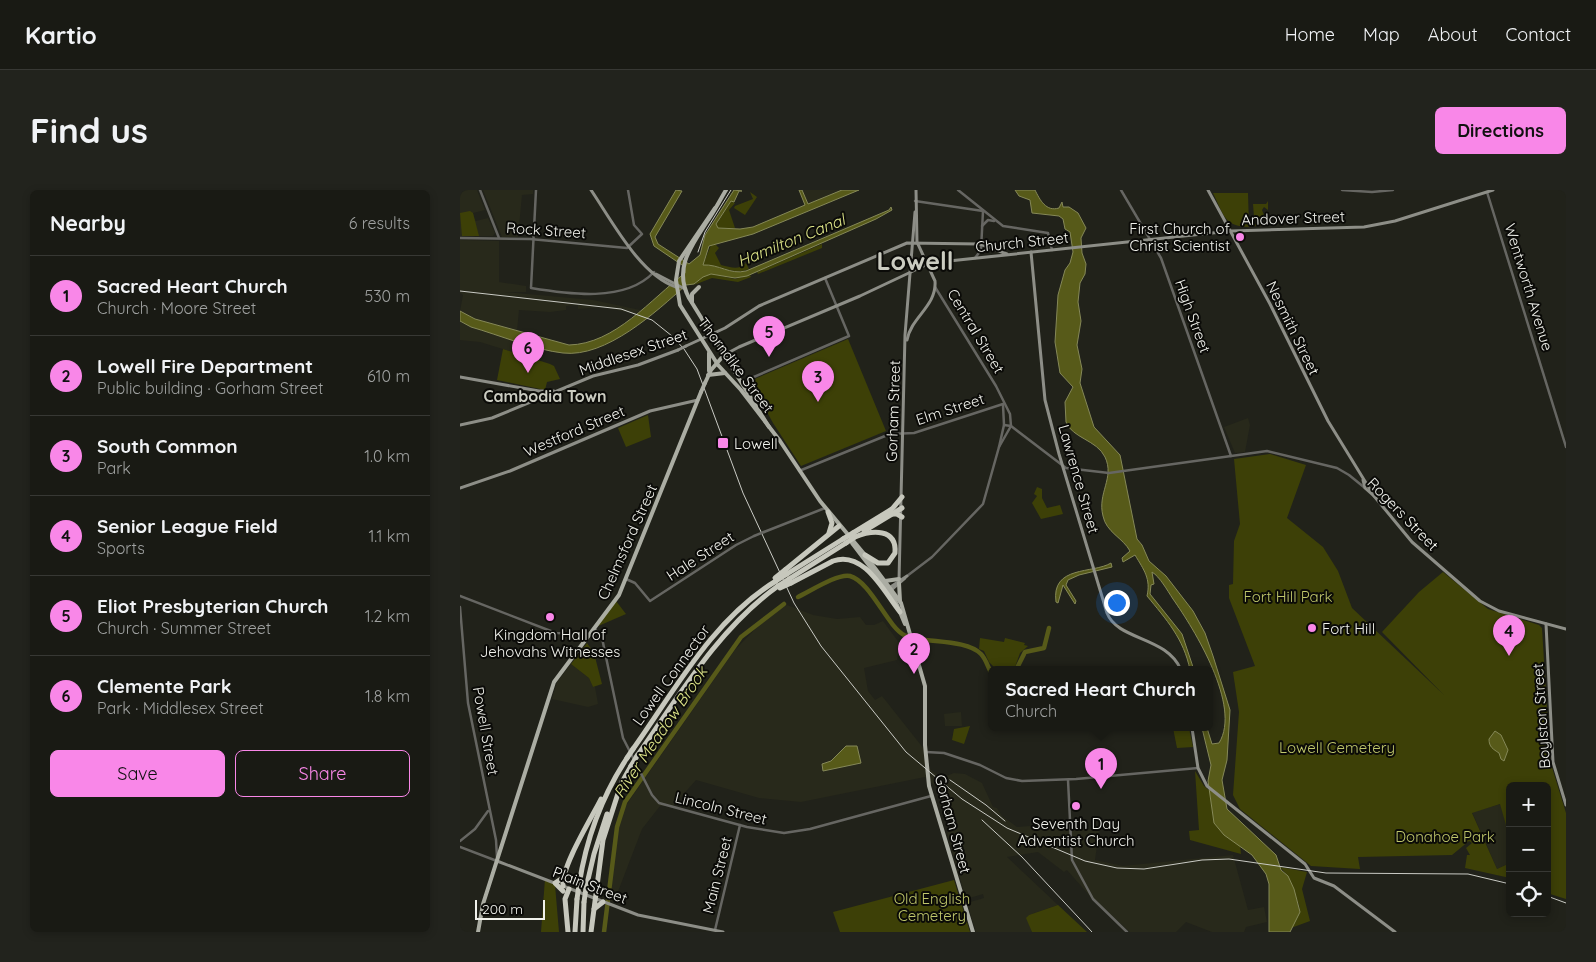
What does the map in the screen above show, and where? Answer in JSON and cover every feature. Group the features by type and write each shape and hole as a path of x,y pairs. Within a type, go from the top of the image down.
{"highway":[{"path":"892,511 902,497"},
{"path":"765,592 892,511 902,508"},
{"path":"827,510 832,523 827,535"},
{"path":"892,511 902,517"},
{"path":"765,592 788,576 827,535 839,526"},
{"path":"850,538 871,532 879,532 889,536 893,541 895,553 888,562 878,564 865,555"},
{"path":"788,576 833,561 852,560 864,567 900,612"},
{"name":"Lowell Connector","path":"575,932 579,885 596,820 620,769 706,646 765,592"},
{"name":"Lowell Connector","path":"583,932 586,888 598,837 622,781 637,756 712,650 758,598"},
{"path":"564,899 566,888 565,875 583,833 620,769"},
{"path":"592,932 603,840 622,781"},
{"path":"565,875 555,883 561,888 564,899 568,932"},
{"path":"594,909 603,902"}],"main road":[{"path":"592,190 630,247 654,272 684,288"},
{"path":"681,262 726,190"},
{"name":"Central Street","path":"911,243 916,190"},
{"name":"Nesmith Street","path":"1208,190 1271,305 1316,398 1374,496"},
{"name":"Andover Street","path":"1089,247 1231,231 1332,229 1378,225 1493,190"},
{"name":"Central Street","path":"915,212 917,243 932,276 935,288"},
{"name":"Middlesex Street","path":"460,425 492,418 592,376 638,365 678,350 702,340 759,306 911,243 980,244 1010,254"},
{"name":"Gorham Street","path":"900,581 906,346 911,243"},
{"name":"Church Street","path":"724,355 936,262 1089,247"},
{"name":"Lawrence Street","path":"1031,252 1044,394 1092,565 1112,622 1167,650 1179,666"},
{"name":"Thorndike Street","path":"681,262 684,288 711,335 799,471 839,526 885,581 889,589"},
{"name":"Thorndike Street","path":"681,262 674,284 685,315 717,362 770,427"},
{"path":"932,276 932,268 936,262"},
{"path":"897,280 905,282 908,287"},
{"path":"692,304 692,294 699,287"},
{"path":"906,346 914,322 933,299 935,288"},
{"path":"907,319 914,322"},
{"path":"708,349 710,363 708,375 726,373"},
{"name":"Chelmsford Street","path":"478,932 483,904 553,685 615,602 708,375 724,355"},
{"path":"460,377 539,391 557,391"},
{"path":"539,391 544,397"},
{"name":"Westford Street","path":"460,488 510,471 650,411 698,400"},
{"name":"Nesmith Street","path":"1360,475 1365,488"},
{"name":"Rogers Street","path":"1365,488 1374,496 1412,542 1480,601 1499,611 1566,629"},
{"name":"Thorndike Street","path":"850,538 900,603"},
{"name":"Central Street","path":"900,581 907,576"},
{"path":"885,581 900,581"},
{"path":"889,589 900,581"},
{"path":"900,581 900,603"},
{"name":"Gorham Street","path":"889,589 908,632"},
{"name":"Gorham Street","path":"900,603 925,688 926,752 931,796 973,932"},
{"name":"Boylston Street","path":"1546,624 1553,762 1566,805"},
{"path":"1192,731 1198,768 1208,786 1305,864 1314,878 1334,886 1395,932"},
{"name":"Plain Street","path":"497,859 566,888 644,917 723,932"}],"street":[{"path":"480,190 500,238"},
{"path":"536,190 531,288 580,293 620,290 646,280 654,272"},
{"path":"628,190 634,225 642,234 630,247"},
{"path":"958,190 995,221 1011,228 1047,232 1050,237 1052,250"},
{"name":"High Street","path":"1121,190 1164,264 1231,456"},
{"path":"1342,190 1372,192 1393,190"},
{"name":"Wentworth Avenue","path":"1487,192 1566,447"},
{"path":"916,201 982,211"},
{"path":"974,258 980,252 982,211"},
{"path":"981,226 988,220 995,221"},
{"name":"Rock Street","path":"460,238 533,239 630,247"},
{"path":"742,382 849,336 825,278"},
{"name":"Central Street","path":"935,288 996,386 1003,404 1010,414"},
{"name":"Central Street","path":"907,576 932,557 983,504 1004,425 1003,404"},
{"name":"Elm Street","path":"799,471 890,434 904,434 936,426 1003,404"},
{"path":"1004,415 1007,412 1010,414 1011,426"},
{"path":"1004,425 1011,426 1063,467"},
{"name":"Central Street","path":"999,447 1011,426"},
{"name":"Rogers Street","path":"1063,467 1106,472 1275,452 1341,470 1365,488"},
{"name":"Hale Street","path":"626,579 635,584 650,601 738,544 764,532 827,510"},
{"path":"460,597 556,633 591,634"},
{"name":"Powell Street","path":"460,607 468,704 497,859"},
{"name":"Lincoln Street","path":"595,629 602,638 623,738 644,780 657,801 662,805 767,832 784,833 831,824 931,796"},
{"path":"926,752 940,752 1010,779 1028,781 1068,780 1198,768"},
{"path":"1068,780 1072,861 1093,899 1127,932"},
{"path":"460,841 475,829 488,811"},
{"name":"Main Street","path":"715,930 740,825"},
{"name":"Plain Street","path":"460,847 497,859"}],"shaded area":[{"path":"460,190 477,190 485,210 473,213 474,218 476,221 488,218 495,233 493,236 460,236"},
{"path":"483,190 533,190 533,194 522,195 518,237 502,237"},
{"path":"676,190 682,191 655,237 658,244 689,264 700,255 705,235 734,190 742,191 739,191 734,202 731,201 716,224 718,228 740,229 753,227 805,205 799,190 802,190 808,204 842,190 859,190 753,234 709,246 703,265 735,272 746,271 889,210 891,207 892,210 876,219 747,276 735,278 711,274 703,277 694,284 686,285 645,320 613,341 579,353 563,353 541,349 471,327 460,321 460,311 475,319 569,345 586,343 617,329 685,273 685,267 654,246 650,234"},
{"path":"802,190 842,190 808,204"},
{"path":"1015,190 1035,190 1047,207 1059,208 1062,202 1063,207 1069,207 1078,213 1086,228 1081,238 1082,253 1086,264 1085,274 1080,283 1078,302 1081,321 1077,345 1082,369 1080,383 1094,427 1120,455 1137,539 1142,545 1149,561 1166,576 1193,611 1205,633 1230,710 1227,760 1222,780 1227,809 1276,855 1281,870 1288,876 1294,889 1300,912 1290,932 1269,932 1269,884 1266,874 1252,855 1224,835 1214,823 1208,781 1211,765 1203,731 1208,731 1212,744 1219,743 1224,727 1224,709 1213,666 1211,666 1182,612 1161,580 1152,572 1154,584 1151,585 1150,594 1182,634 1193,666 1189,666 1179,639 1147,596 1147,580 1144,570 1135,555 1123,562 1122,558 1130,551 1111,531 1103,516 1102,500 1108,472 1105,457 1101,451 1074,432 1066,422 1065,402 1073,387 1060,373 1055,342 1058,295 1065,270 1070,263 1073,252 1070,232 1065,229 1063,219 1059,216 1032,213 1030,200 1019,196"},
{"path":"460,240 499,241 499,282 526,286 526,292 504,292 593,300 640,310 636,314 603,307 578,309 578,305 566,306 566,310 550,312 519,310 517,331 475,319 460,311 463,295 460,293"},
{"path":"460,321 471,327 533,345 529,357 480,342 460,340"},
{"path":"1248,418 1250,425 1245,452 1235,453 1224,427"},
{"path":"1111,563 1112,567 1079,575 1068,580 1066,585 1076,601 1075,604 1063,585 1058,603 1056,602 1056,590 1066,576"},
{"path":"787,605 813,615 837,619 860,617 866,625 874,625 883,621 900,644 897,660 864,668 868,691 875,700 882,696 924,749 925,765 941,778 954,773 965,774 982,783 993,807 997,808 1002,816 1017,827 1057,824 1099,831 1095,860 1123,866 1233,855 1248,910 1264,907 1267,922 1246,927 1244,932 1212,932 1186,922 1176,932 1130,932 1089,895 1067,870 1064,872 1038,852 1007,857 1058,905 1029,915 1027,918 1032,932 976,932 967,903 984,898 983,894 966,899 947,833 955,827 954,811 942,792 925,777 801,802 759,798 696,780 673,806 660,806 642,829 614,902 610,900 618,827 622,811 734,651 765,619"},
{"path":"571,664 589,678 593,687 595,687 598,704 588,707 552,699 557,682"},
{"path":"961,712 962,726 945,726 944,714"},
{"path":"1495,731 1501,735 1508,750 1504,761 1490,744 1489,739"},
{"path":"846,746 857,746 861,763 823,771 822,764 831,761"},
{"path":"1501,804 1506,823 1506,865 1497,869 1472,812"}],"green space":[{"path":"750,192 757,197 745,215 734,208 753,199"},
{"path":"1213,193 1248,193 1249,227 1229,222 1222,213"},
{"path":"731,201 735,203 729,210 735,228 718,228 716,225"},
{"path":"1268,201 1268,210 1264,207 1262,210 1264,215 1268,211 1268,226 1254,226 1254,224 1267,224 1267,218 1254,217 1253,204 1266,204"},
{"path":"470,211 473,213 479,236 462,236 460,213"},
{"path":"822,244 822,248 758,274 757,272"},
{"path":"711,245 716,245 719,248 715,253 721,265 737,268 746,263 749,269 732,271 716,266 703,265"},
{"path":"711,274 735,279 750,275 751,277 738,282 712,278 694,285 702,277"},
{"path":"848,339 886,431 801,466 773,423 750,381"},
{"path":"503,349 554,366 560,379 547,382 545,390 497,380"},
{"path":"648,415 651,437 626,447 618,428"},
{"path":"1270,454 1306,465 1287,518 1323,547 1338,571 1352,608 1444,695 1382,632 1419,592 1443,572 1488,609 1539,625 1542,628 1550,761 1566,813 1566,899 1551,894 1551,782 1506,782 1506,825 1500,804 1472,813 1497,869 1506,865 1506,877 1465,868 1467,855 1470,855 1466,848 1472,843 1469,841 1452,855 1358,857 1360,869 1311,866 1240,809 1233,795 1239,712 1233,672 1255,666 1229,598 1229,585 1233,584 1234,541 1240,524 1234,459"},
{"path":"1037,487 1042,489 1042,498 1047,508 1060,505 1063,514 1041,519 1032,503 1037,496 1034,494"},
{"path":"616,601 626,614 596,627"},
{"path":"980,638 1004,642 1005,638 1025,643 1024,645 1028,646 1020,653 1015,666 993,666 984,651 979,649"},
{"path":"587,643 594,653 602,684 593,687 589,678 571,664"},
{"path":"970,726 964,744 952,740 954,729"},
{"path":"1174,731 1190,731 1193,747 1177,748"},
{"path":"1195,771 1204,786 1210,791 1214,817 1220,829 1240,845 1241,854 1190,840 1189,831 1199,830"},
{"path":"1280,867 1307,872 1302,889 1310,921 1291,928 1300,912 1299,905 1288,876"},
{"path":"545,879 555,885 559,932 541,932"},
{"name":"Old English Cemetery","path":"954,880 970,932 840,932 833,912"},
{"path":"1058,905 1087,932 1032,932 1026,918 1029,915"}],"waterway":[{"name":"River Meadow Brook","path":"798,597 838,577 850,576 865,586 891,623 904,635 922,640 955,643 974,649 983,656 988,666"},
{"name":"River Meadow Brook","path":"604,932 617,827 625,802 741,637 784,604"},
{"name":"River Meadow Brook","path":"1018,666 1025,652 1044,648 1049,628"}],"tram line":[{"path":"698,252 705,232 731,190"}],"railway":[{"path":"460,291 621,309 652,320 672,336 684,349 697,369 743,493 794,603 821,646 906,752 962,799 1007,828 1085,861 1117,868 1144,869 1202,860 1229,859 1326,873 1468,874 1506,883"},
{"path":"950,780 1005,821"},
{"path":"982,820 1022,857 1092,932"},
{"path":"1551,897 1566,903"}],"place":[{"name":"First Church of Christ Scientist","path":"1240,237"},
{"name":"Eliot Presbyterian Church","path":"769,357"},
{"name":"Clemente Park","path":"528,373"},
{"name":"South Common","path":"818,402"},
{"name":"Lowell","path":"723,443"},
{"name":"Kingdom Hall of Jehovahs Witnesses","path":"550,617"},
{"name":"Fort Hill","path":"1312,628"},
{"name":"Senior League Field","path":"1509,656"},
{"name":"Lowell Fire Department","path":"914,674"},
{"name":"Sacred Heart Church","path":"1101,789"},
{"name":"Seventh Day Adventist Church","path":"1076,806"}],"district":[{"name":"Lowell","path":"915,260"},
{"name":"Cambodia Town","path":"545,396"}],"water label":[{"name":"Hamilton Canal","path":"791,240"}],"park label":[{"name":"Fort Hill Park","path":"1288,596"},
{"name":"Lowell Cemetery","path":"1337,747"},
{"name":"Donahoe Park","path":"1445,836"}]}
